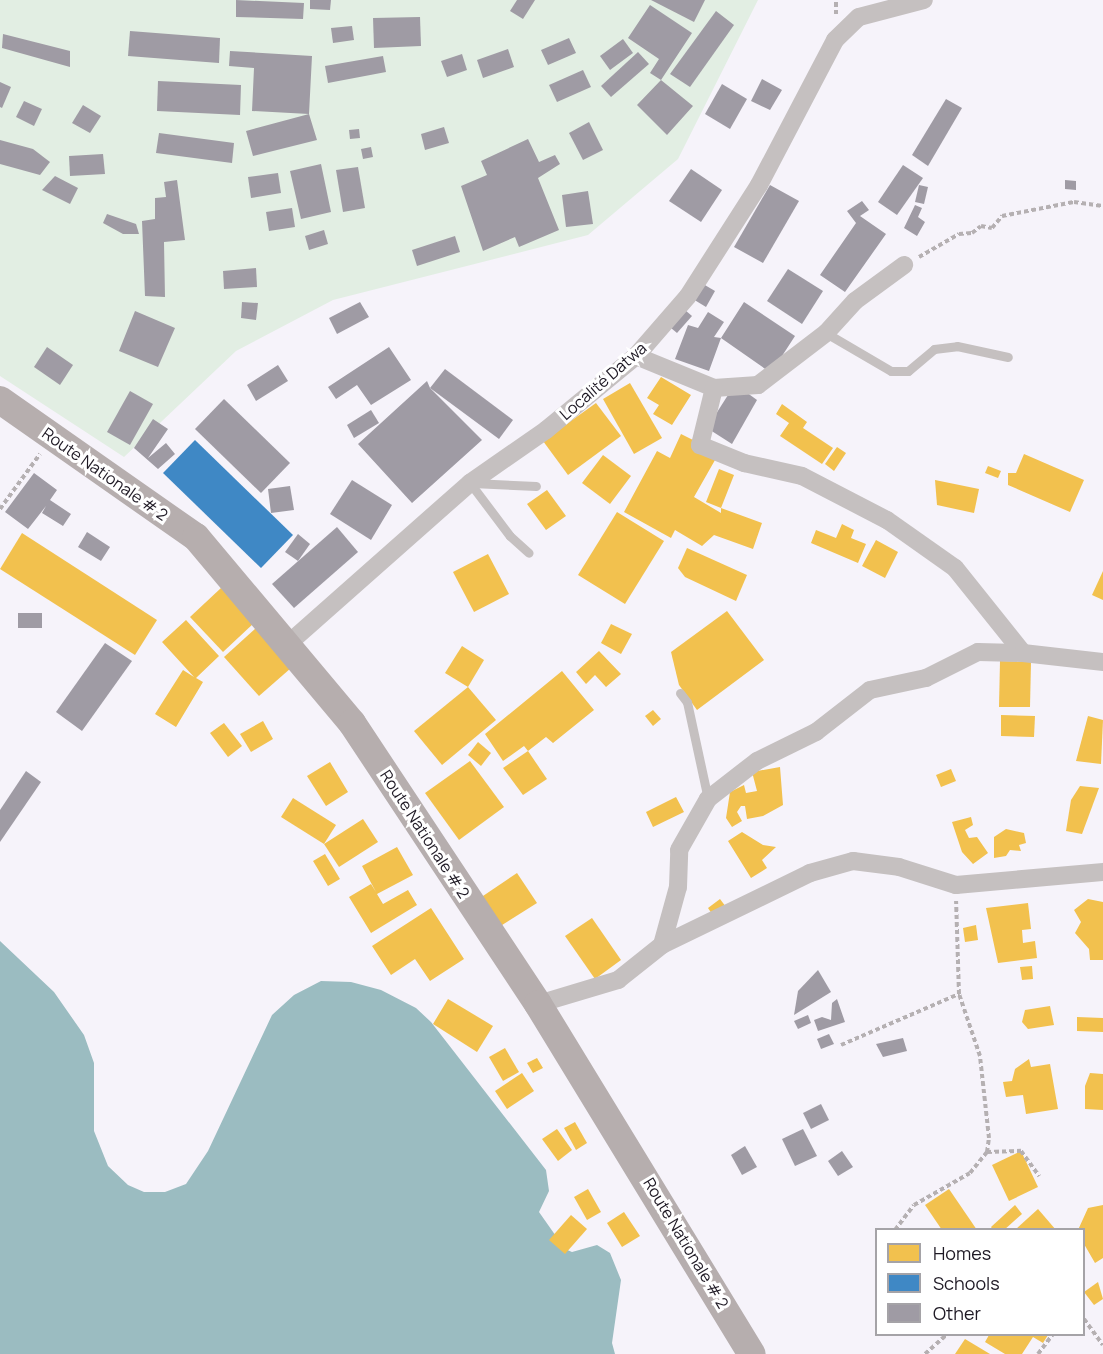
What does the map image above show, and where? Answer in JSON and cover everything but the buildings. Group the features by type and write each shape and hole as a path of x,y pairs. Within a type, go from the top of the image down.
{"main road":[{"name":"Route Nationale # 2","path":"0,400 196,537 289,643 352,723 538,1004 752,1354"}],"street":[{"name":"Localité Datwa","path":"289,643 470,483 546,430 636,356 688,296 759,185 835,40 859,17 924,0"},
{"path":"636,356 714,388 758,385 826,333 855,301 904,265"},
{"path":"714,388 700,445 744,463 802,476 887,520 956,568 1023,653"},
{"path":"662,945 678,887 679,850 708,799 757,761 816,732 870,690 926,678 978,652 1023,653 1103,662"},
{"path":"538,1004 618,980 662,945 810,873 853,861 899,867 956,885 1103,872"}],"lane":[{"path":"826,333 891,370 908,371 934,349 957,346 1008,357"},
{"path":"470,483 536,486"},
{"path":"470,483 510,536 529,554"},
{"path":"680,693 687,702 708,799"}],"path":[{"path":"904,265 959,234 972,233 981,226 992,228 1002,216 1074,202 1103,206"},
{"path":"0,509 52,437"},
{"path":"897,1228 914,1205 970,1173 987,1152 989,1138 980,1056 959,994 956,885"},
{"path":"841,1045 959,994"},
{"path":"987,1152 1021,1151 1039,1176"},
{"path":"1085,1322 1103,1345"},
{"path":"926,1354 946,1336"},
{"path":"1038,1354 1052,1336"}],"shaded area":[{"path":"0,0 758,0 678,159 588,235 333,300 236,351 124,457 0,376"}],"water":[{"path":"0,941 54,992 84,1035 94,1063 94,1131 108,1166 128,1185 144,1192 165,1192 186,1184 208,1151 272,1015 294,995 321,981 351,982 381,990 416,1008 431,1022 546,1170 549,1191 539,1212 565,1249 572,1252 597,1245 610,1253 621,1280 612,1343 615,1354 0,1354"}]}
